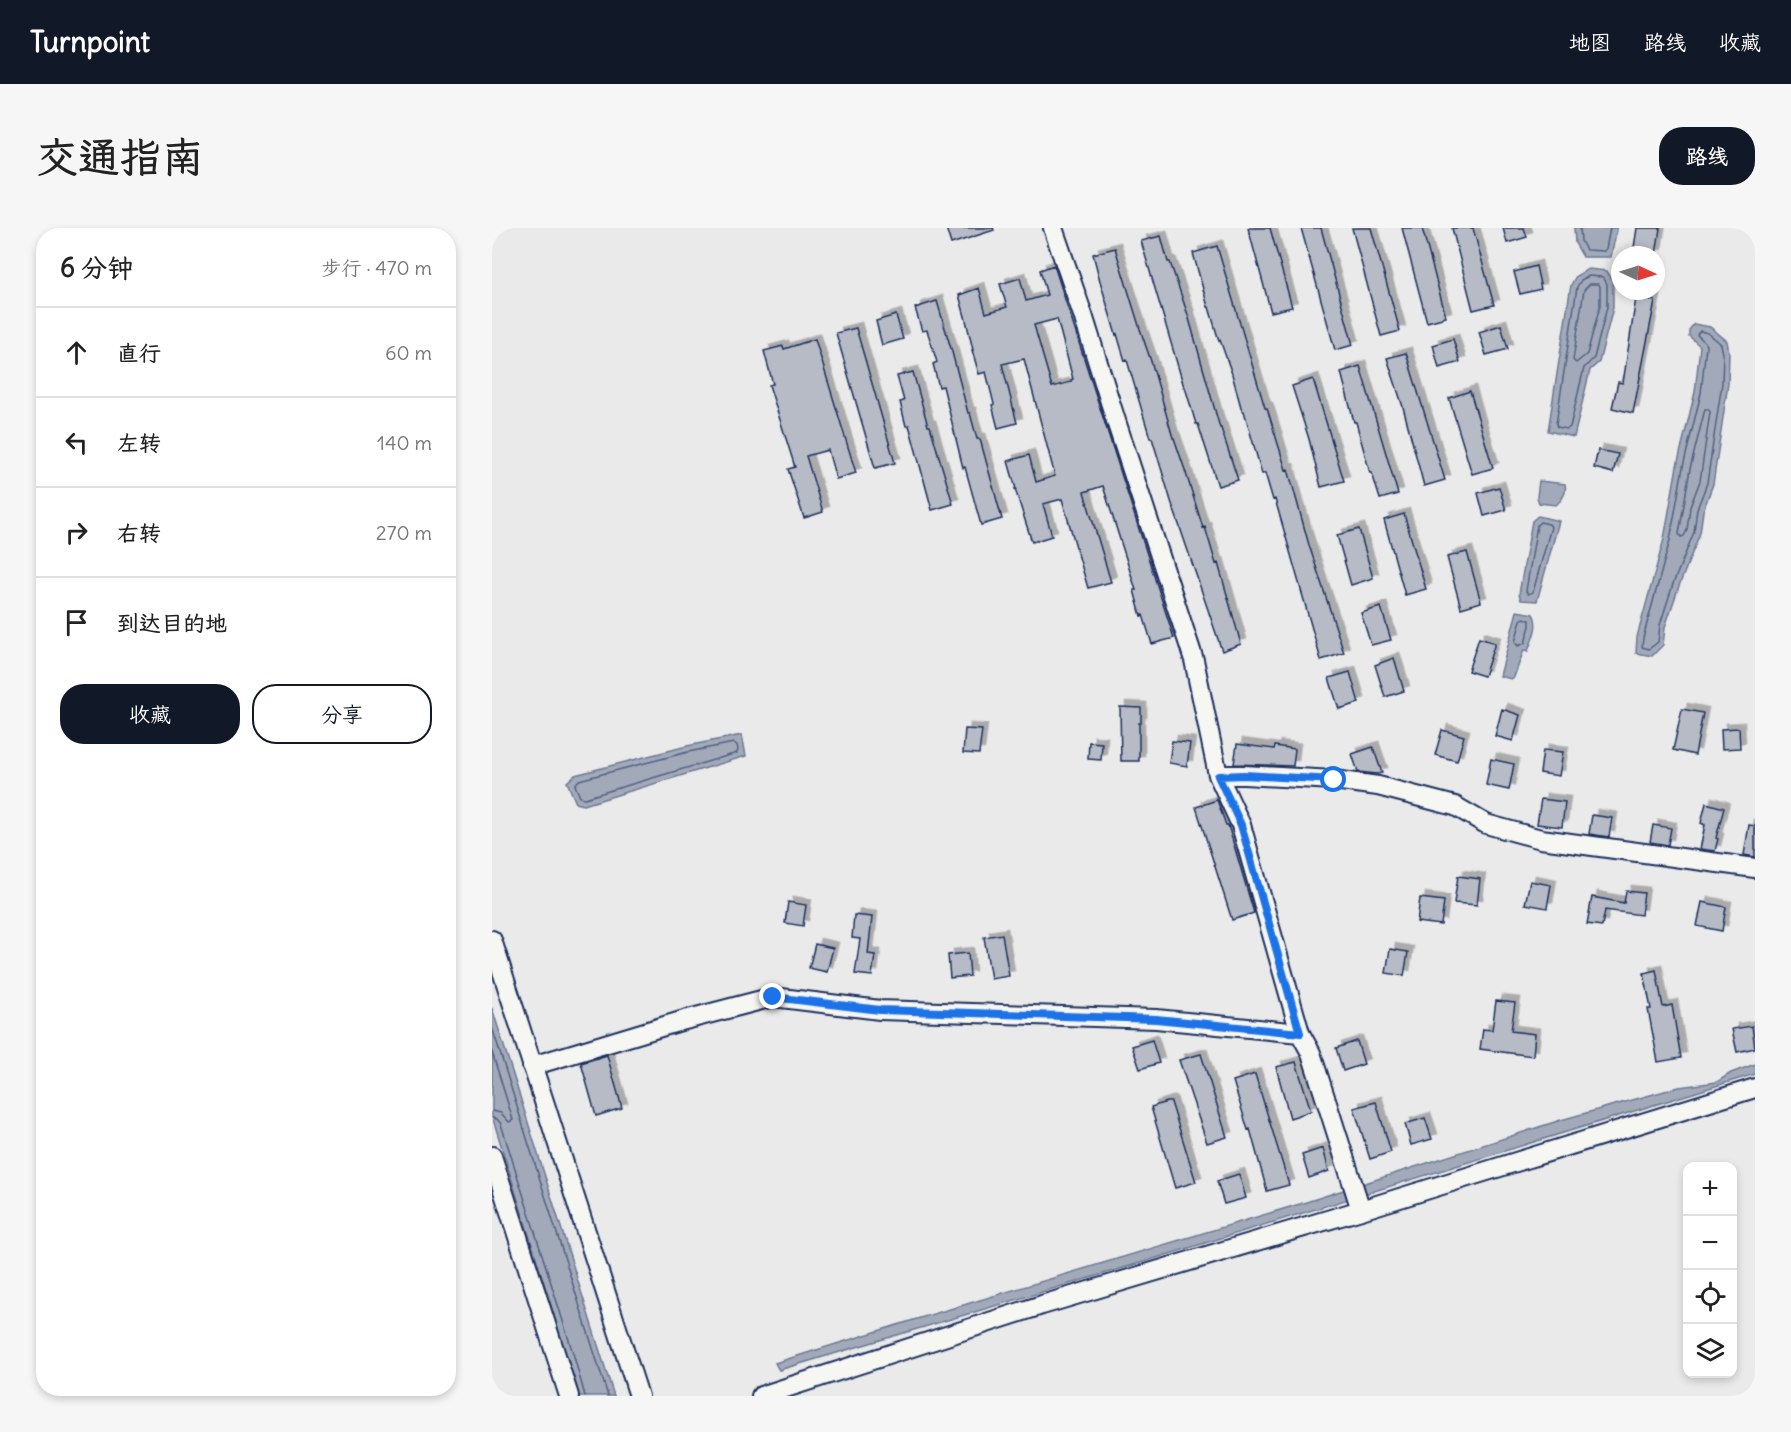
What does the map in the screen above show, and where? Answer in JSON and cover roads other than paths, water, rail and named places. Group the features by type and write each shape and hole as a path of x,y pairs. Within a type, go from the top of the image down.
{"street":[{"path":"1053,228 1194,660 1218,776 1241,825 1300,1033 1311,1053 1357,1198"},
{"path":"1218,776 1244,775 1334,780 1378,786 1455,806 1486,824 1541,839 1755,868"},
{"path":"492,940 637,1396"},
{"path":"532,1066 773,997 880,1010 1156,1019 1300,1033"},
{"path":"760,1396 1042,1305 1357,1198 1755,1088"},
{"path":"492,1156 569,1396"}],"water":[{"path":"1574,228 1617,228 1613,246 1611,246 1611,257 1583,257 1575,243"},
{"path":"1588,269 1607,271 1611,278 1613,308 1599,362 1590,370 1574,437 1548,431 1571,285 1576,276"},
{"path":"1694,324 1710,327 1727,341 1728,384 1713,484 1703,511 1700,533 1665,627 1663,645 1652,656 1636,653 1637,637 1664,539 1677,466 1695,392 1700,346 1689,336 1689,330"},
{"path":"1539,481 1565,484 1564,496 1556,505 1539,503 1537,497"},
{"path":"1538,516 1559,521 1537,601 1521,600 1519,594 1532,521"},
{"path":"1517,611 1533,614 1536,627 1528,651 1524,650 1514,677 1511,679 1500,676"},
{"path":"742,735 746,756 584,805 576,803 567,782 575,775 687,746"},
{"path":"492,1008 614,1396 579,1396 492,1116"},
{"path":"1755,1064 1755,1074 1140,1263 779,1370 775,1363 1300,1204 1561,1120 1679,1087 1717,1082 1731,1073"}]}
